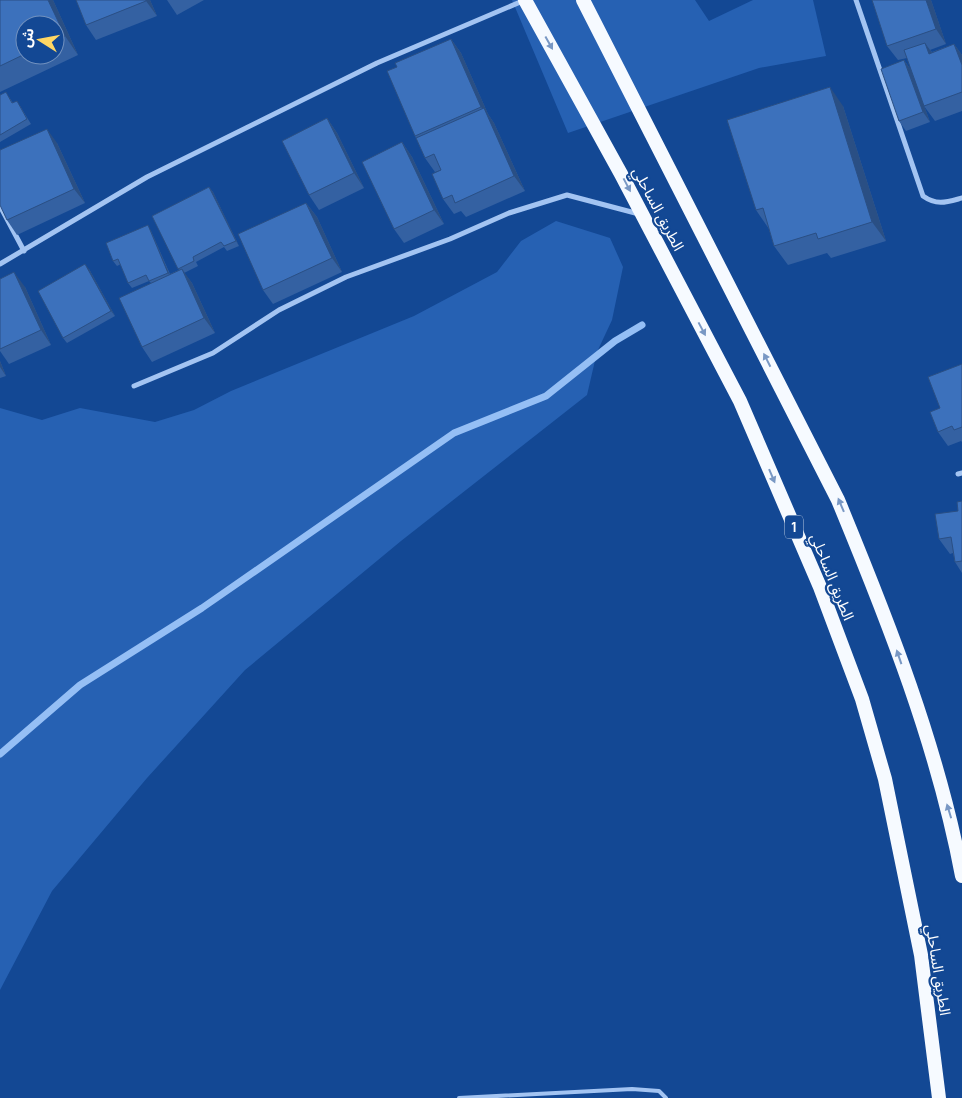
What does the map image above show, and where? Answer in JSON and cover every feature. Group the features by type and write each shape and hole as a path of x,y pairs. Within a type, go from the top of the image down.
{"highway":[{"name":"الطريق الساحلي","path":"525,0 642,214 740,401 820,587 862,699 885,779 901,848 921,955 940,1098"},
{"name":"الطريق الساحلي","path":"583,0 838,500 871,579 915,702 952,822 962,876"}],"street":[{"path":"0,264 147,177 377,64 525,0"},
{"path":"856,0 923,196 930,201 941,204 962,198"},
{"path":"134,386 213,352 279,310 346,277 450,239 509,213 567,196 642,214"},
{"path":"0,206 24,251"}],"lane":[{"path":"459,1098 632,1088 659,1090 666,1098"}],"shaded area":[{"path":"512,0 695,0 709,21 753,0 813,0 826,56 759,68 568,133"},
{"path":"556,221 610,238 623,267 612,320 597,352 587,395 401,541 245,670 147,778 52,891 0,990 0,408 42,420 80,408 155,422 194,410 231,391 414,316 497,272 521,241"}],"building":[{"path":"0,0 48,0 55,15 15,15 15,59 0,66"},
{"path":"76,0 146,0 146,1 86,25"},
{"path":"872,0 926,0 936,29 887,46"},
{"path":"451,39 481,107 415,136 387,71 397,67 395,63"},
{"path":"925,43 929,54 954,44 962,65 962,92 924,106 904,50"},
{"path":"904,60 923,112 899,121 881,69"},
{"path":"830,87 872,222 818,239 816,233 774,246 763,208 756,210 727,120"},
{"path":"6,92 12,103 17,101 27,119 0,135 0,95"},
{"path":"484,108 514,176 455,203 452,195 443,199 432,174 441,170 434,154 425,158 416,138"},
{"path":"327,118 354,173 309,195 282,141"},
{"path":"47,129 74,189 7,220 0,205 0,150"},
{"path":"402,142 434,210 394,229 362,162"},
{"path":"209,187 236,241 224,246 221,242 193,257 194,261 178,269 152,216"},
{"path":"306,203 332,258 263,290 238,234"},
{"path":"148,225 168,273 149,281 146,275 128,283 118,259 113,261 106,243"},
{"path":"85,264 111,311 63,338 38,291"},
{"path":"182,269 204,318 142,347 119,298"},
{"path":"14,272 41,330 0,349 0,279"},
{"path":"962,364 962,427 954,430 952,426 938,432 930,412 940,408 928,377"},
{"path":"962,501 962,561 955,562 951,537 939,539 935,514 958,511 957,502"}],"waterway":[{"path":"0,754 80,685 202,608 454,433 546,396 615,341 642,325"}]}
